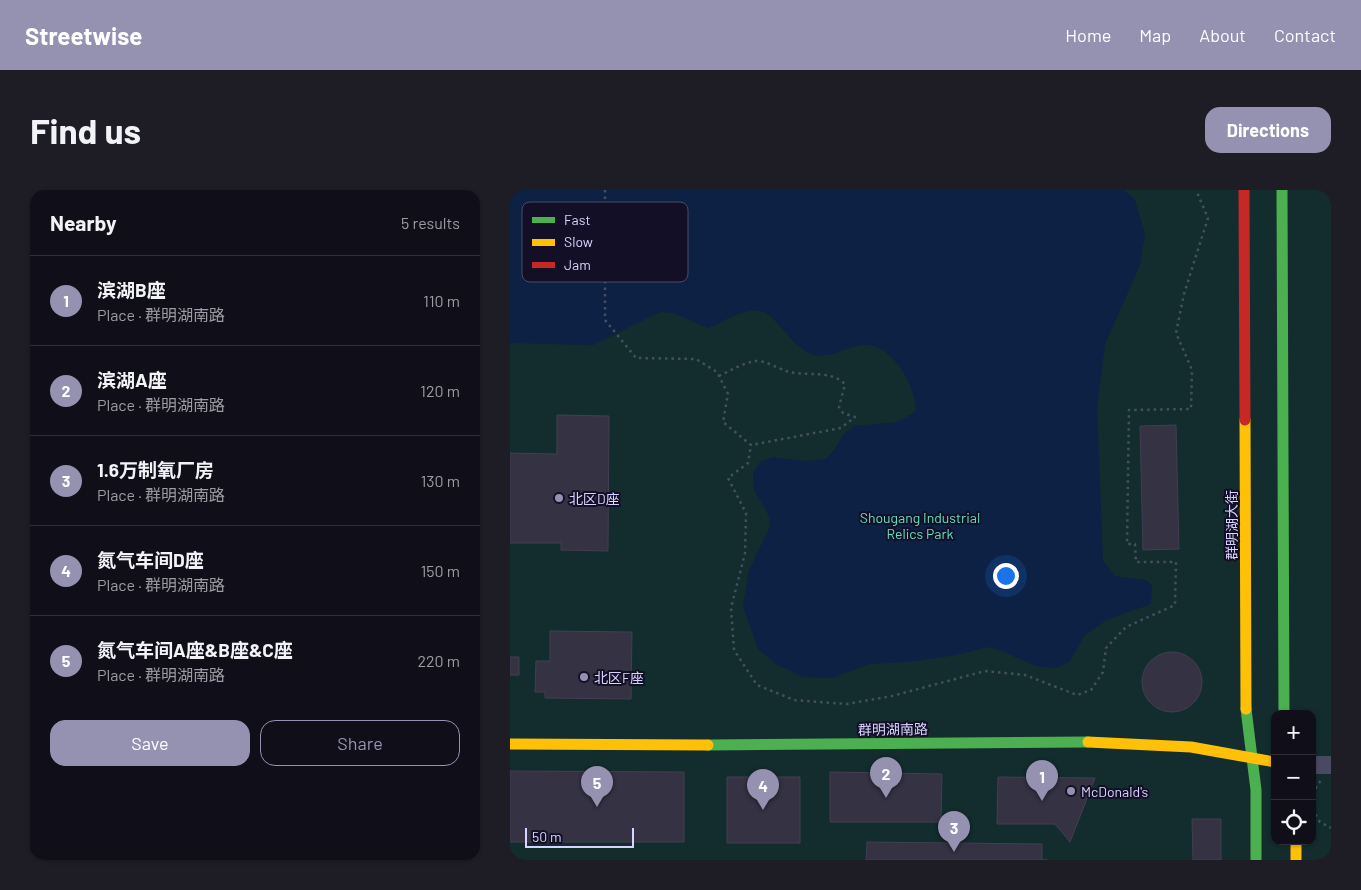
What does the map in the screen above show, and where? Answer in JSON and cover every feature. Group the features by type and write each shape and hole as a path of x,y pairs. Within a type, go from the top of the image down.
{"main road":[{"name":"群明湖大街","path":"1244,190 1246,724 1256,790 1256,860"},
{"path":"1282,190 1284,710"},
{"name":"群明湖南路","path":"510,744 687,747 1096,741 1221,751 1271,761"},
{"path":"1296,845 1296,860"}],"path":[{"path":"751,445 748,463 728,478 746,513 746,553 731,608 734,650 757,685 794,700 847,704 892,696 985,671 1025,675 1076,695 1091,690 1103,672 1106,648 1126,627 1175,605 1176,562 1136,562 1135,544 1127,544 1129,410 1191,410 1192,370 1176,333 1184,294 1208,218 1196,190"},
{"path":"605,282 605,320 636,358 696,359 718,372 719,376 728,394 723,422 751,445 842,428 855,416 844,413 839,407 845,384 838,377 823,374 799,375 758,361 739,366 719,376"},
{"path":"1316,783 1321,770"},
{"path":"1316,815 1320,822 1331,828"}],"green space":[{"name":"Shougang Industrial Relics Park","path":"510,190 1331,190 1331,860 510,860"}],"water":[{"path":"510,190 1124,190 1135,200 1145,234 1140,265 1105,344 1097,408 1103,561 1115,576 1146,580 1152,585 1151,604 1108,619 1084,636 1070,661 1057,668 1035,666 1000,650 987,647 956,655 909,662 869,664 832,678 803,677 778,665 758,649 743,606 749,570 769,529 770,520 754,490 753,473 760,462 773,457 806,461 826,459 835,449 843,435 854,426 897,422 915,412 913,392 895,361 887,353 868,345 855,346 822,356 809,353 795,343 770,316 760,311 737,314 709,328 678,315 660,312 593,345 510,343"}],"building":[{"name":"北区D座","path":"557,415 609,416 608,551 561,550 561,543 510,543 510,453 557,454"},
{"path":"1176,425 1179,549 1143,550 1140,426"},
{"name":"北区F座","path":"550,631 632,632 631,699 545,698 545,692 535,692 536,661 550,661"},
{"path":"1166,652 1178,652 1189,657 1197,665 1202,676 1200,694 1189,707 1178,712 1166,712 1155,707 1147,699 1142,688 1142,676 1147,665 1155,657"},
{"path":"510,657 519,657 519,675 510,675"},
{"path":"510,771 684,772 684,842 510,842"},
{"path":"830,772 942,774 941,822 830,822"},
{"path":"727,777 800,777 800,843 727,843"},
{"path":"998,777 1095,778 1070,842 1055,824 997,824"},
{"path":"1192,819 1221,819 1221,860 1193,860"},
{"path":"867,842 1042,844 1042,860 866,860"}],"traffic: fast":[{"path":"1282,190 1284,710"},
{"path":"1246,709 1256,790 1256,860"},
{"path":"708,745 1088,742"}],"traffic: slow":[{"path":"1245,420 1246,709"},
{"path":"1088,742 1191,747 1271,761"},
{"path":"510,744 708,745"},
{"path":"1296,845 1296,860"}],"traffic: jam":[{"path":"1244,190 1245,420"}],"place":[{"name":"北区D座","path":"559,498"},
{"name":"北区F座","path":"584,677"},
{"name":"McDonald's","path":"1071,791"},
{"name":"滨湖A座","path":"886,798"},
{"name":"滨湖B座","path":"1042,801"},
{"name":"氮气车间A座&B座&C座","path":"597,807"},
{"name":"氮气车间D座","path":"763,810"},
{"name":"1.6万制氧厂房","path":"954,852"}]}
